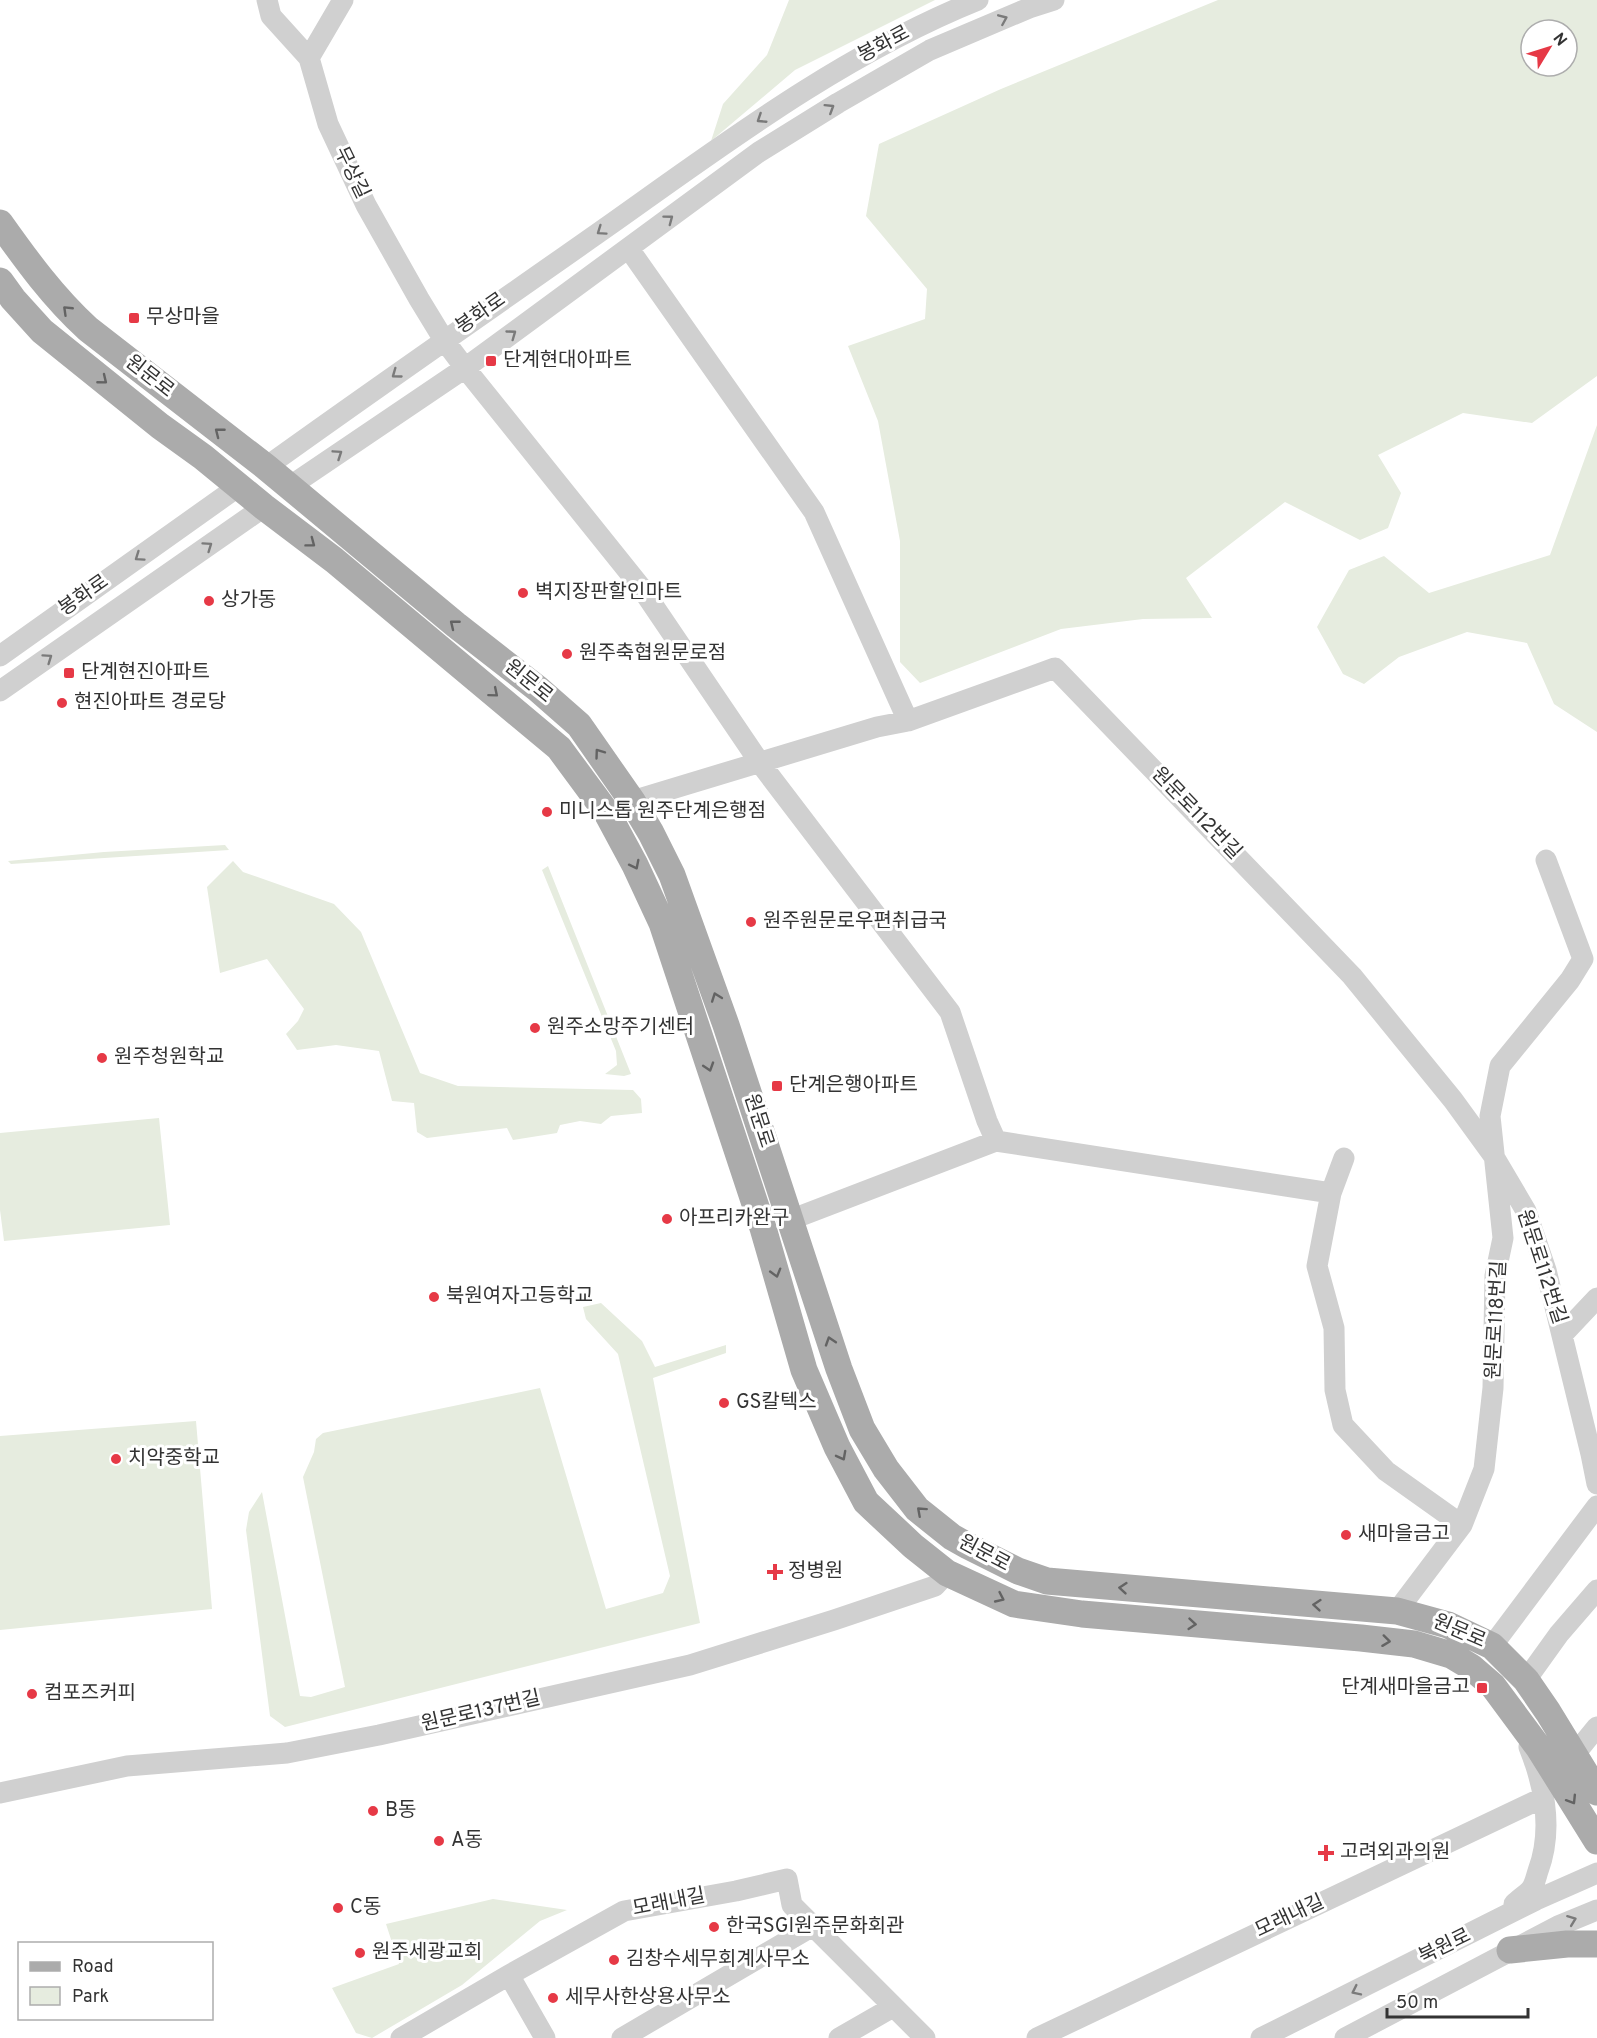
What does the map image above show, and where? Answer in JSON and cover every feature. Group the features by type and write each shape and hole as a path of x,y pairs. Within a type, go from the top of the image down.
{"main road":[{"name":"원문로","path":"0,223 39,278 62,305 88,329 266,467 579,725 632,801 672,875 726,1025 839,1369 862,1429 886,1469 916,1509 952,1537 968,1546 1017,1571 1047,1581 1397,1611 1448,1625 1492,1646 1526,1680 1597,1792"},
{"name":"원문로","path":"0,281 42,331 159,426 203,457 334,560 559,748 607,813 662,923 763,1228 804,1370 837,1447 866,1502 913,1546 947,1573 1014,1604 1082,1614 1338,1635 1414,1644 1450,1655 1471,1667 1493,1686 1539,1748 1597,1841"},
{"name":"봉화로","path":"238,486 266,467"},
{"path":"264,507 289,487"},
{"path":"607,813 632,801"},
{"path":"763,1228 790,1220"},
{"path":"947,1573 968,1546"},
{"path":"1548,1712 1597,1771"},
{"path":"1510,1950 1567,1944 1597,1944"}],"street":[{"path":"267,0 271,16 309,58 343,0"},
{"name":"봉화로","path":"266,467 744,130 834,71 936,17 978,0"},
{"name":"봉화로","path":"289,487 465,368 759,152 930,50 1029,8 1054,0"},
{"name":"무상길","path":"309,58 328,124 361,195 444,340 640,586 759,763 950,1012 996,1141"},
{"path":"629,249 814,512 908,721"},
{"name":"봉화로","path":"0,656 238,486"},
{"name":"봉화로","path":"0,691 264,507"},
{"name":"원문로112번길","path":"632,801 877,727 908,721 1055,668 1352,976 1454,1100 1493,1155 1526,1211 1546,1270 1594,1450 1597,1484"},
{"name":"원문로118번길","path":"1397,1611 1462,1525 1484,1469 1493,1388 1495,1276 1503,1238 1490,1116 1500,1066 1570,980 1583,959 1546,860"},
{"path":"790,1220 996,1141 1331,1192"},
{"path":"1344,1158 1331,1192 1317,1266 1334,1328 1335,1390 1343,1425 1386,1471 1462,1525"},
{"name":"원문로112번길","path":"1563,1334 1597,1298"},
{"path":"1492,1646 1597,1506"},
{"name":"원문로137번길","path":"0,1793 127,1766 286,1753 379,1735 690,1665 935,1586 947,1573"},
{"path":"1526,1680 1559,1634 1597,1590"},
{"path":"1492,1923 1533,1887 1544,1855 1546,1826 1544,1797 1537,1768 1518,1719"},
{"path":"1579,1749 1597,1727"},
{"name":"모래내길","path":"1037,2038 1544,1797"},
{"name":"북원로","path":"1261,2038 1536,1900 1597,1873"},
{"name":"모래내길","path":"401,2038 624,1911 736,1891 787,1879 792,1905 925,2038"},
{"name":"북원로","path":"1352,2037 1510,1950 1597,1910"},
{"path":"622,2038 813,1926"},
{"path":"509,1975 545,2038"},
{"path":"839,2038 892,2007"}],"green space":[{"path":"789,0 935,0 795,70 711,141 723,104 767,55"},
{"path":"1218,0 1597,0 1597,376 1532,423 1463,413 1378,455 1401,493 1388,528 1360,540 1285,502 1186,578 1212,618 1143,619 1061,629 920,683 900,662 900,541 878,421 848,346 925,319 927,289 866,216 879,144 1001,89"},
{"path":"1597,425 1597,732 1554,704 1527,643 1467,632 1399,657 1364,684 1343,674 1317,627 1349,570 1384,556 1429,593 1550,555"},
{"path":"225,845 229,850 11,864 8,861 104,852"},
{"path":"233,861 243,872 334,904 361,932 420,1073 458,1086 633,1090 641,1099 642,1113 611,1116 601,1124 580,1121 560,1125 557,1133 513,1140 507,1128 427,1138 417,1132 414,1103 392,1101 379,1051 336,1045 297,1050 286,1034 298,1021 304,1009 267,959 220,973 207,887"},
{"path":"548,866 631,1074 624,1076 605,1074 617,1065 616,1051 542,870"},
{"path":"159,1118 170,1225 4,1241 0,1210 0,1133"},
{"path":"601,1303 642,1341 655,1367 726,1345 726,1353 653,1378 700,1623 285,1727 270,1716 246,1530 249,1512 262,1492 300,1696 311,1697 345,1687 303,1477 314,1452 316,1439 323,1433 540,1388 606,1609 663,1593 670,1576 618,1354 586,1319 583,1307"},
{"path":"196,1421 212,1609 0,1630 0,1436"},
{"path":"493,1899 567,1910 540,1921 462,1985 372,2038 356,2033 332,1988 399,1964 386,1924"}],"place":[{"name":"무상마을","path":"134,318"},
{"name":"단계현대아파트","path":"491,361"},
{"name":"벽지장판할인마트","path":"523,593"},
{"name":"상가동","path":"209,601"},
{"name":"원주축협원문로점","path":"567,654"},
{"name":"단계현진아파트","path":"69,673"},
{"name":"현진아파트 경로당","path":"62,703"},
{"name":"미니스톱 원주단계은행점","path":"547,812"},
{"name":"원주원문로우편취급국","path":"751,922"},
{"name":"원주소망주기센터","path":"535,1028"},
{"name":"원주청원학교","path":"102,1058"},
{"name":"단계은행아파트","path":"777,1086"},
{"name":"아프리카완구","path":"667,1219"},
{"name":"북원여자고등학교","path":"434,1297"},
{"name":"GS칼텍스","path":"724,1403"},
{"name":"치악중학교","path":"116,1459"},
{"name":"새마을금고","path":"1346,1535"},
{"name":"정병원","path":"775,1572"},
{"name":"단계새마을금고","path":"1482,1688"},
{"name":"컴포즈커피","path":"32,1694"},
{"name":"B동","path":"373,1811"},
{"name":"A동","path":"439,1841"},
{"name":"고려외과의원","path":"1326,1853"},
{"name":"C동","path":"338,1908"},
{"name":"한국SGI원주문화회관","path":"714,1927"},
{"name":"원주세광교회","path":"360,1953"},
{"name":"김창수세무회계사무소","path":"614,1960"},
{"name":"세무사한상용사무소","path":"553,1998"}]}
